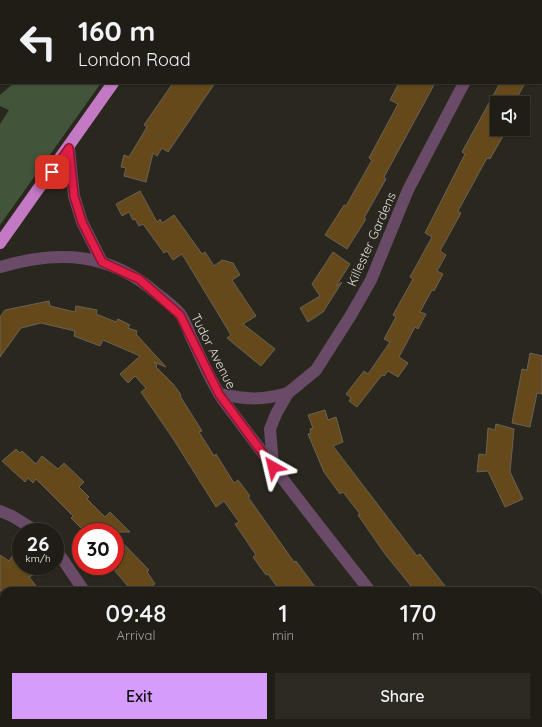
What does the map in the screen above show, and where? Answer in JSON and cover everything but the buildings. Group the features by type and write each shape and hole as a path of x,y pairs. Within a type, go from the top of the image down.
{"highway":[{"path":"0,242 69,148 112,84"}],"street":[{"name":"Killester Gardens","path":"273,467 270,429 276,414 288,393 316,370 371,280 408,190 463,84"},
{"path":"69,148 74,196 82,222 102,262"},
{"name":"Tudor Avenue","path":"0,267 23,260 46,257 76,257 102,262 139,279 180,315 219,394 273,467 367,587"},
{"name":"Killester Gardens","path":"219,394 249,400 273,397 288,393"},
{"path":"0,511 23,523"},
{"path":"64,561 81,587"}],"green space":[{"path":"13,84 100,84 0,225 0,124 9,110 0,106 0,95"}],"route":[{"path":"52,172 69,148 74,196 82,222 102,262 139,279 164,299 180,315 219,394 273,467"}]}
